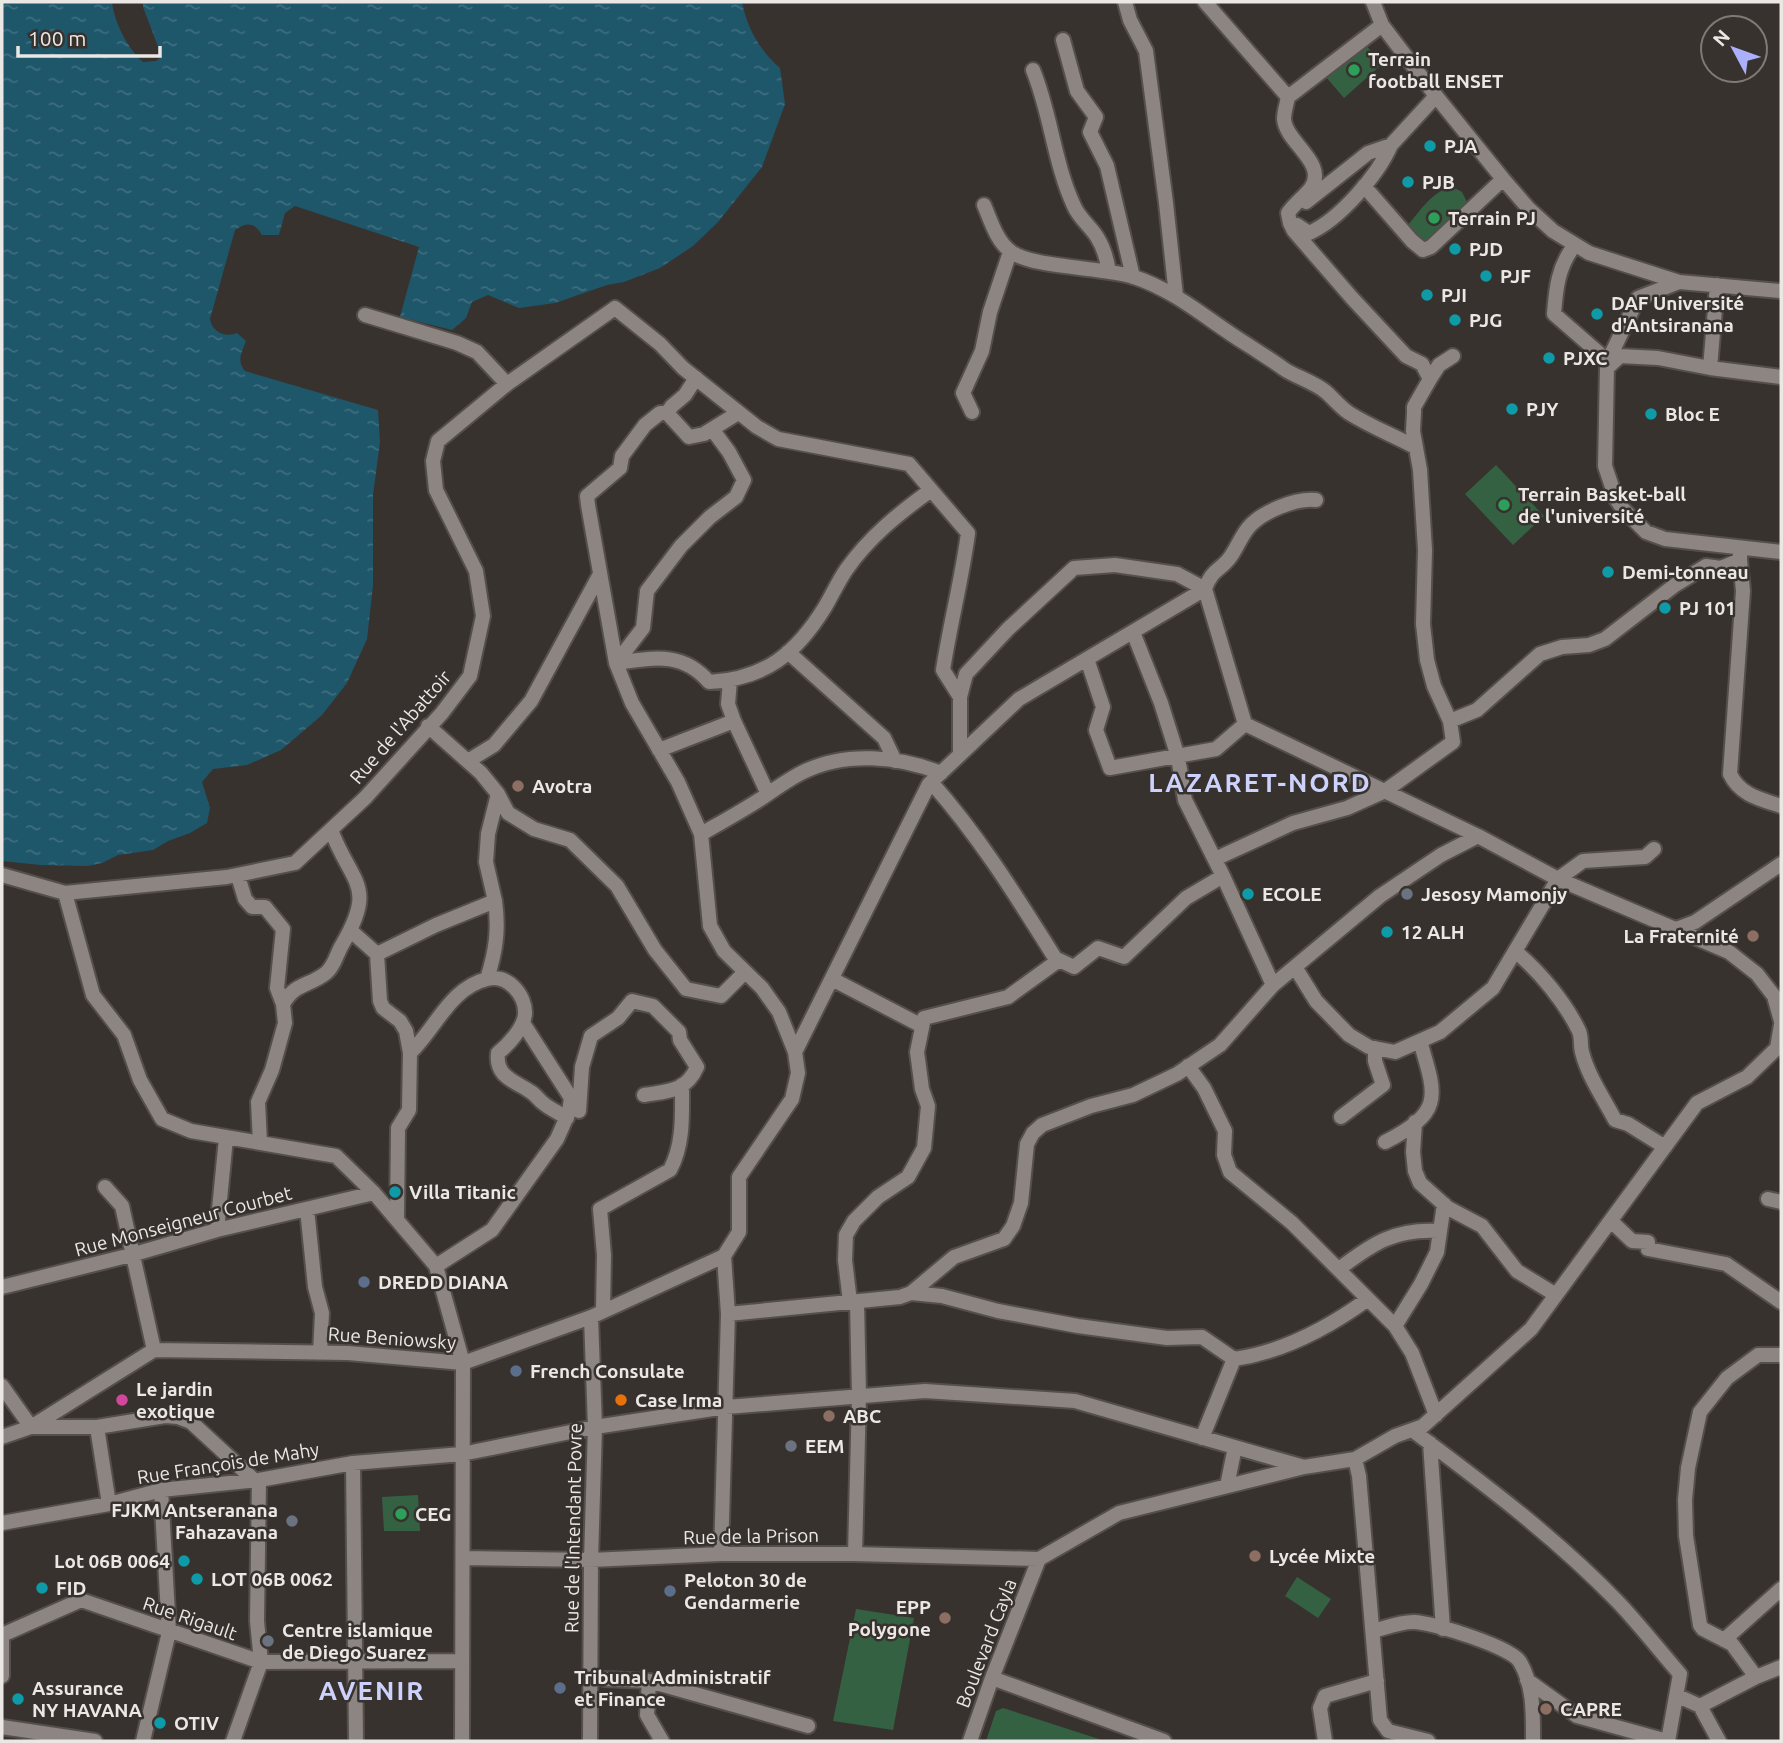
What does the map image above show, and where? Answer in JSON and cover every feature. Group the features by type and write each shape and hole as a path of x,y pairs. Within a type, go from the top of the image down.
{"street":[{"path":"1125,2 1130,20 1146,51 1176,296"},
{"path":"1205,2 1288,97"},
{"path":"1373,2 1382,25 1503,179 1529,209 1574,246 1678,282 1781,291"},
{"path":"1382,25 1288,97 1284,119 1290,135 1311,162 1315,175 1312,187 1288,213 1290,223 1352,298 1406,356 1422,364 1430,379"},
{"path":"1063,40 1077,91 1096,117 1090,132 1108,166 1133,277"},
{"path":"1033,70 1048,113 1065,184 1075,209 1097,236 1106,255 1109,272"},
{"path":"1391,145 1368,153 1304,204 1295,212 1297,226 1309,233 1319,229 1364,186 1384,160 1391,145 1436,96"},
{"path":"1364,186 1423,250 1431,247 1503,179"},
{"path":"984,205 1000,240 1010,252 1024,260 1133,277 1176,296 1249,346 1275,360 1284,369 1325,392 1333,402 1350,413 1415,447"},
{"path":"1574,246 1558,277 1554,314 1608,364"},
{"path":"972,412 963,393 982,351 990,312 1010,252"},
{"path":"1678,282 1638,298 1608,364 1605,466 1616,499 1646,532 1665,539 1740,554 1781,552"},
{"path":"1710,368 1717,285"},
{"name":"Rue de l'Abattoir","path":"2,875 65,893 238,876 295,863 365,798 442,713 470,676 484,615 476,570 436,490 433,461 438,441 507,384 615,308 660,344 696,378"},
{"path":"365,315 457,343 477,352 507,384"},
{"path":"1215,859 1293,823 1348,808 1385,791 1453,742 1450,721 1434,685 1427,660 1422,598 1425,550 1414,407 1439,365 1453,356"},
{"path":"1608,364 1620,356 1658,358 1781,377"},
{"path":"667,413 672,405 685,395 696,378 757,428 778,439 909,464 968,533 943,670 960,697"},
{"path":"721,1555 728,1314 724,1256 739,1232 738,1178 792,1099 798,1073 795,1052 779,1012 762,988 724,951 710,926 701,834 678,782 632,703 616,663 587,496 620,468 622,456 645,425 660,413 667,413 689,437 704,434 738,412"},
{"path":"616,663 643,628 647,590 681,546 736,496 744,480 729,452 712,429"},
{"path":"616,663 672,658 699,670 709,682 730,680 772,666 788,652 822,611 845,571 886,523 931,490"},
{"path":"1039,1559 1119,1513 1304,1467 1355,1459 1395,1436 1423,1426 1531,1329 1697,1103 1747,1077 1777,1048 1781,1023 1774,996 1757,974 1730,952 1558,879 1478,836 1245,724 1205,589 1209,578 1230,558 1253,522 1304,499 1315,500"},
{"path":"1450,721 1477,710 1540,654 1562,647 1589,645 1605,639 1675,584 1706,566 1721,568 1740,554"},
{"path":"1740,554 1743,592 1730,774 1736,786 1745,792 1781,806"},
{"path":"960,754 960,697 965,674 1008,629 1074,568 1115,565 1177,574 1205,589"},
{"path":"468,761 494,745 531,701 600,574"},
{"path":"795,1052 936,778 1019,699 1205,589"},
{"path":"1133,632 1161,703 1178,757 1185,800 1273,985"},
{"path":"788,652 884,738 895,761"},
{"path":"1087,659 1103,707 1096,730 1110,768 1216,750 1245,724"},
{"path":"730,680 728,704 768,794"},
{"path":"659,750 734,722"},
{"path":"428,726 468,761 498,794 508,813 534,829 570,840 617,886 655,950 686,989 721,996 745,972"},
{"path":"701,834 803,772 831,762 867,758 918,764 936,778 1057,961"},
{"path":"486,979 498,934 495,901 486,862 488,834 498,794"},
{"path":"283,1004 290,991 329,972 359,914 361,900 351,869 331,830"},
{"path":"728,1314 900,1297 911,1293 954,1257 1004,1239 1013,1226 1021,1203 1027,1144 1033,1133 1042,1125 1091,1106 1133,1095 1188,1066 1220,1045 1273,985 1380,896 1441,855 1478,836"},
{"path":"1295,967 1316,1001 1349,1035 1376,1048 1395,1052 1440,1032 1493,988 1558,879 1583,861 1645,857 1654,849"},
{"path":"1676,929 1695,922 1781,864"},
{"path":"238,876 245,899 252,907 265,907 283,929 277,988 283,1004 285,1023 272,1070 258,1102 260,1143"},
{"path":"855,1554 859,1396 853,1302 845,1260 846,1235 855,1221 878,1198 908,1177 924,1148 928,1105 922,1089 917,1052 923,1018 991,999 1008,997 1057,961 1074,967 1098,948 1124,957 1186,898 1223,876"},
{"path":"65,893 93,995 124,1035 140,1080 162,1119 175,1126 226,1138 336,1156 374,1193 436,1266 463,1363 460,1661 462,1741"},
{"path":"377,954 436,925 495,901"},
{"path":"351,931 377,954 380,1001 383,1008 400,1021 406,1031 410,1053 409,1110 398,1128 397,1219"},
{"path":"1515,951 1530,963 1581,1034 1581,1050 1615,1120 1628,1124 1665,1147"},
{"path":"410,1053 423,1041 450,1001 486,979 498,977 508,981 517,990 525,1012 523,1023 506,1047 498,1053 497,1062 513,1084 533,1093 543,1104 568,1115 579,1112 582,1067 591,1037 618,1018 632,1001 653,1006 680,1032 680,1040 696,1067 692,1078 675,1090 644,1095"},
{"path":"832,979 922,1026"},
{"path":"436,1266 492,1230 557,1139 568,1115 571,1098 523,1023"},
{"path":"1385,1142 1429,1111 1433,1100 1433,1082 1420,1041"},
{"path":"1342,1117 1383,1085 1375,1061 1376,1048"},
{"path":"1188,1066 1204,1088 1225,1131 1224,1154 1230,1172 1272,1205 1395,1326 1412,1353 1436,1415"},
{"name":"Rue de l'Intendant Povre","path":"590,1741 597,1313 604,1255 600,1209 670,1170 676,1159 683,1125 682,1085"},
{"path":"1415,1122 1413,1152 1415,1171 1420,1183 1444,1204 1482,1226 1517,1271 1556,1295"},
{"path":"217,1230 226,1138"},
{"path":"2,1437 31,1427 154,1350 122,1206 105,1187"},
{"name":"Rue Monseigneur Courbet","path":"2,1287 131,1255 217,1230 374,1193"},
{"path":"1395,1326 1437,1252 1444,1204"},
{"path":"306,1209 315,1287 322,1312 320,1353"},
{"path":"1611,1221 1632,1241 1648,1242 1648,1249 1726,1264 1781,1302"},
{"path":"1339,1269 1396,1234 1416,1229 1440,1231"},
{"name":"Rue Beniowsky","path":"154,1350 320,1353 463,1363 597,1313 724,1256"},
{"path":"911,1293 942,1296 998,1311 1078,1326 1167,1338 1202,1337 1234,1359 1255,1356 1301,1340 1368,1299"},
{"path":"1756,1678 1732,1644 1700,1625 1686,1536 1685,1500 1688,1468 1700,1412 1727,1378 1758,1355 1781,1355"},
{"path":"1202,1438 1234,1359"},
{"path":"2,1386 31,1427"},
{"name":"Rue François de Mahy","path":"2,1523 108,1504 161,1490 257,1480 353,1463 462,1454 595,1427 726,1407 925,1391 1074,1401 1304,1467"},
{"path":"31,1427 97,1426 165,1416 191,1422 257,1480 257,1620 261,1662 233,1741"},
{"path":"97,1426 108,1504"},
{"path":"1412,1430 1477,1478 1550,1538 1616,1600 1680,1674 1668,1741 1577,1716 1527,1680"},
{"path":"1430,1443 1443,1629"},
{"path":"1227,1486 1235,1447"},
{"path":"1255,1479 1260,1454"},
{"path":"1355,1459 1359,1476 1380,1720 1388,1731 1428,1741"},
{"path":"353,1463 356,1741"},
{"path":"143,1741 169,1632 161,1490"},
{"name":"Rue de la Prison","path":"463,1558 591,1560 855,1554 1039,1559"},
{"name":"Boulevard Cayla","path":"970,1741 1039,1559"},
{"path":"1724,1640 1781,1589"},
{"name":"Rue Rigault","path":"2,1637 81,1600 261,1662 460,1661"},
{"path":"1373,1631 1414,1622 1484,1641 1506,1650 1520,1660 1532,1695 1533,1741"},
{"path":"2,1637 2,1676"},
{"path":"1700,1706 1781,1667"},
{"path":"992,1678 1164,1741"},
{"path":"604,1679 649,1681 808,1726"},
{"path":"649,1681 647,1715 662,1741"},
{"path":"1325,1741 1320,1708 1325,1696 1377,1681"},
{"path":"1678,1696 1700,1706 1719,1741"},
{"path":"2,1727 95,1741"}],"green space":[{"name":"Terrain football ENSET","path":"1364,43 1382,64 1344,98 1326,77"},
{"name":"Terrain PJ","path":"1453,187 1462,192 1467,202 1461,212 1426,244 1409,233 1408,225 1428,202 1440,192"},
{"name":"Terrain Basket-ball de l'université","path":"1496,465 1544,516 1513,545 1465,494"},
{"name":"CEG","path":"418,1495 420,1531 384,1531 382,1497"},
{"path":"1297,1577 1331,1599 1318,1618 1285,1596"},
{"path":"856,1609 914,1618 893,1730 833,1721"},
{"path":"1003,1708 1105,1741 986,1741 996,1711"}],"water":[{"path":"2,2 112,2 123,35 143,62 160,58 143,2 742,2 755,38 780,68 785,104 762,167 718,222 693,246 660,268 555,303 519,308 488,295 472,302 466,318 452,330 400,317 419,247 295,206 285,213 279,235 262,235 250,225 235,230 210,319 213,327 220,333 237,333 246,341 240,360 245,371 378,410 380,442 373,495 373,585 367,639 347,683 322,715 281,750 247,765 213,769 202,782 210,808 207,823 153,850 118,855 88,866 2,861"}],"place":[{"name":"Terrain football ENSET","path":"1354,70"},
{"name":"PJA","path":"1430,146"},
{"name":"PJB","path":"1408,182"},
{"name":"Terrain PJ","path":"1434,218"},
{"name":"PJD","path":"1455,249"},
{"name":"PJF","path":"1486,276"},
{"name":"PJI","path":"1427,295"},
{"name":"DAF Université d'Antsiranana","path":"1597,314"},
{"name":"PJG","path":"1455,320"},
{"name":"PJXC","path":"1549,358"},
{"name":"PJY","path":"1512,409"},
{"name":"Bloc E","path":"1651,414"},
{"name":"Terrain Basket-ball de l'université","path":"1504,505"},
{"name":"Demi-tonneau","path":"1608,572"},
{"name":"PJ 101","path":"1665,608"},
{"name":"Avotra","path":"518,786"},
{"name":"ECOLE","path":"1248,894"},
{"name":"Jesosy Mamonjy","path":"1407,894"},
{"name":"12 ALH","path":"1387,932"},
{"name":"La Fraternité","path":"1753,936"},
{"name":"Villa Titanic","path":"395,1192"},
{"name":"DREDD DIANA","path":"364,1282"},
{"name":"French Consulate","path":"516,1371"},
{"name":"Le jardin exotique","path":"122,1400"},
{"name":"Case Irma","path":"621,1400"},
{"name":"ABC","path":"829,1416"},
{"name":"EEM","path":"791,1446"},
{"name":"CEG","path":"401,1514"},
{"name":"FJKM Antseranana Fahazavana","path":"292,1521"},
{"name":"Lycée Mixte","path":"1255,1556"},
{"name":"Lot 06B 0064","path":"184,1561"},
{"name":"LOT 06B 0062","path":"197,1579"},
{"name":"FID","path":"42,1588"},
{"name":"Peloton 30 de Gendarmerie","path":"670,1591"},
{"name":"EPP Polygone","path":"945,1618"},
{"name":"Centre islamique de Diego Suarez","path":"268,1641"},
{"name":"Tribunal Administratif et Finance","path":"560,1688"},
{"name":"Assurance NY HAVANA","path":"18,1699"},
{"name":"CAPRE","path":"1546,1709"},
{"name":"OTIV","path":"160,1723"}],"district":[{"name":"LAZARET-NORD","path":"1260,782"},
{"name":"AVENIR","path":"372,1690"}]}
